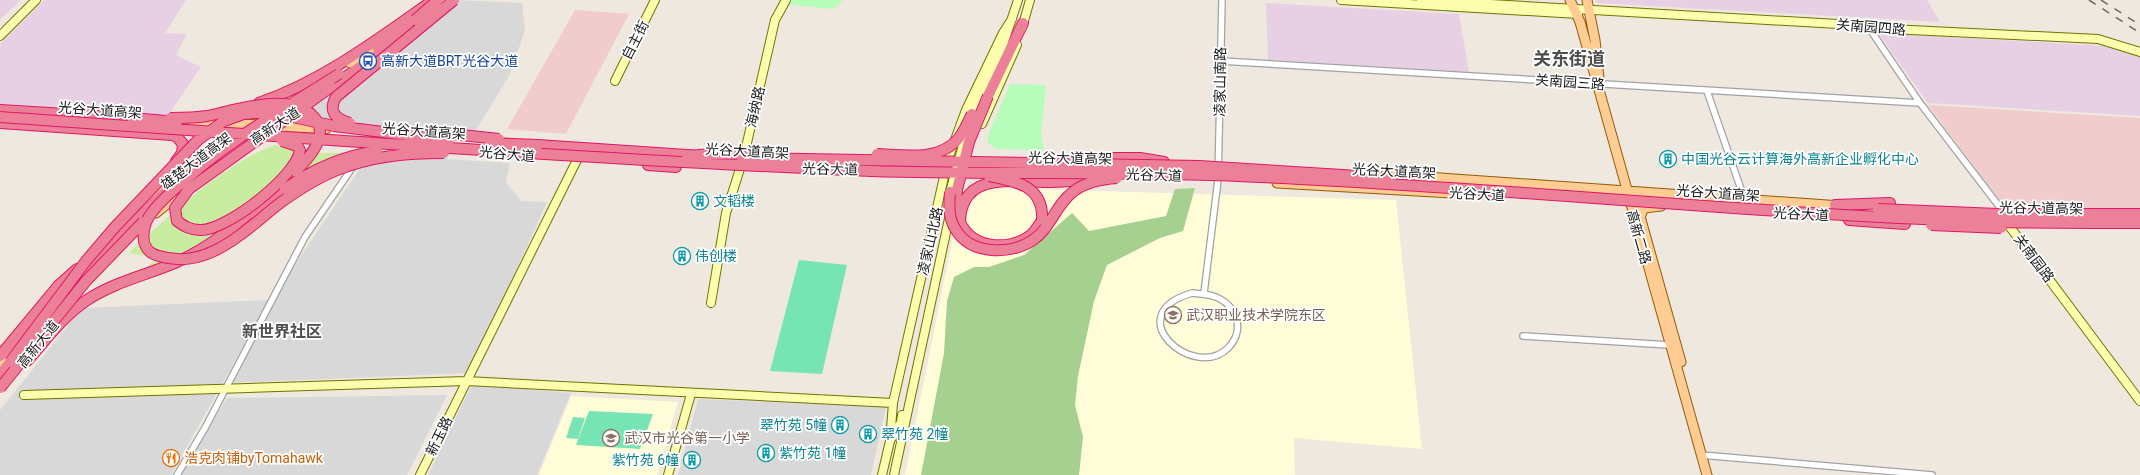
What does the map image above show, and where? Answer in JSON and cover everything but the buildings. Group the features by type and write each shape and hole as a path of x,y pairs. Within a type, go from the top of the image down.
{"highway":[{"path":"236,109 276,98 309,84 436,0"},
{"name":"雄楚大道高架","path":"0,375 5,363 101,252 158,197 204,163 374,51 436,0"},
{"path":"451,0 341,91 333,102 332,112 337,119 348,123 506,139 538,145"},
{"name":"雄楚大道高架","path":"0,388 86,281 129,236 157,210 210,167 398,41 451,0"},
{"path":"923,172 987,176 1015,182 1034,192 1043,208 1042,220 1034,232 1014,243 999,245 983,243 969,236 960,225 956,217 955,203 960,178 969,142 988,96 1023,23"},
{"path":"204,131 249,136 256,137 263,138 278,140 290,142 297,146 300,150 300,155 290,170 243,212 216,226 193,229 180,224 174,214 180,198 215,169 254,141 260,137 266,132 331,86"},
{"path":"132,118 197,117 266,104 284,104 294,105 305,110 314,117 319,125 319,136 314,150 293,174 235,226 196,253 177,263"},
{"name":"光谷大道高架","path":"0,110 721,158 1199,166 1578,190 1680,199 1998,214 2140,214"},
{"path":"5,363 86,261 170,169 213,128 233,117 253,112 277,113 334,126 449,140"},
{"path":"687,155 723,153 930,154 944,150 955,143 972,114"},
{"name":"光谷大道高架","path":"0,118 567,156 880,171 1114,172 1240,176 1844,214 2002,222 2140,223"},
{"path":"0,123 172,135 180,140 183,149 170,169"},
{"path":"0,392 64,319 80,306 99,293 120,283 177,263 199,253 224,238 301,178 317,168 344,158 370,152 397,150 567,156"},
{"path":"204,163 162,200 147,218 143,226 141,238 142,244 151,253 157,256 179,259 193,257 213,251 241,236 282,201 310,182 337,170 371,158 401,154 436,153 490,156 567,156"},
{"path":"910,162 976,156 1140,158 1164,162"},
{"path":"602,160 676,167 764,171 880,171"},
{"path":"960,225 962,204 970,194 982,186 1004,182 1051,182 1081,180 1106,174"},
{"path":"950,192 950,220 957,233 972,245 983,248 1003,250 1018,248 1033,240 1046,227 1059,206 1070,195 1091,182 1110,179 1179,175"},
{"path":"1835,205 1890,203 2103,210 2140,214"},
{"path":"1806,214 1839,219 1905,224 2068,228 2106,223"},
{"path":"0,356 58,286 97,252"}],"main road":[{"path":"0,31 30,0"},
{"path":"0,36 36,0"},
{"name":"高新大道","path":"5,363 65,286 156,192 258,124 258,121 378,45 436,0"},
{"name":"高新大道","path":"0,392 88,281 131,236 190,185 256,138 349,80 451,0"},
{"name":"自主街","path":"651,0 613,81 655,0"},
{"path":"890,441 901,422 950,192 972,114 1001,51 1018,0"},
{"path":"1341,0 1557,11"},
{"path":"1421,0 1557,11"},
{"name":"高新二路","path":"1570,0 1584,36 1630,191 1670,345 1704,455 1713,475"},
{"name":"高新二路","path":"1587,0 1595,40 1598,83"},
{"name":"海纳路","path":"711,303 726,213 744,156 775,20 784,2"},
{"path":"894,475 962,159 970,143 978,132 1014,54 1031,2"},
{"name":"关南园四路","path":"1557,11 1602,11 1855,25 1869,28 2098,40 2140,52"},
{"name":"凌家山北路","path":"882,475 890,441 893,402 948,159 954,139 1003,33 1012,19"},
{"name":"光谷大道","path":"0,106 276,125 406,136 744,156 1218,164 1591,186 1630,191 2006,216 2140,214"},
{"name":"光谷大道","path":"0,118 256,138 492,152 577,160 740,167 960,170 967,172 1106,174 2012,227 2140,227"},
{"path":"954,139 958,145 966,145 970,143"},
{"name":"新玉路","path":"420,475 577,160"},
{"name":"高新二路","path":"1633,204 1640,217 1704,455 1707,475"},
{"path":"1640,217 1644,208 1662,206"},
{"name":"关南园路","path":"2006,216 2012,227 2140,401"},
{"name":"关南园路","path":"2012,227 2140,396"},
{"path":"24,395 466,381 691,394 893,402"},
{"path":"668,475 691,394"}],"street":[{"name":"凌家山南路","path":"1204,293 1218,180 1222,0"},
{"path":"1869,28 1920,103 2006,216"},
{"name":"关南园三路","path":"1221,61 1920,103"},
{"path":"1707,91 1744,198"},
{"path":"176,475 205,428 305,237 369,145"},
{"path":"1204,293 1217,297 1228,304 1236,313 1240,324 1238,335 1233,345 1223,352 1211,356 1198,357 1185,354 1174,348 1164,334 1161,319 1164,310 1171,302 1186,294 1204,293"},
{"path":"1523,336 1670,345"},
{"path":"1704,455 1846,469 1932,475"}],"shaded area":[{"path":"0,0 21,0 0,20"},
{"path":"44,0 186,0 165,33 187,34 176,55 201,67 167,117 0,107 0,44"},
{"path":"457,0 522,3 525,31 509,76 473,135 302,127 301,114 346,85"},
{"path":"1595,0 1927,0 1940,22 1597,3"},
{"path":"1266,3 1459,14 1469,72 1268,60"},
{"path":"575,10 629,14 566,134 507,129"},
{"path":"1878,33 2140,48 2140,116 1928,103"},
{"path":"1928,105 2140,118 2140,211 2009,213"},
{"path":"429,158 510,163 506,182 521,201 547,202 470,373 228,383 241,367 290,272 363,164 375,161"},
{"name":"武汉职业技术学院东区","path":"963,187 1396,200 1422,449 1294,438 1295,475 905,475"},
{"path":"269,300 171,475 0,475 0,410 82,308"},
{"path":"472,384 571,393 537,475 428,475"},
{"path":"447,395 407,475 179,475 227,398"},
{"name":"武汉市光谷第一小学","path":"571,396 678,402 657,475 539,475"},
{"path":"698,399 886,407 871,475 678,475"}],"green space":[{"path":"792,0 843,0 834,9 790,5"},
{"path":"1010,84 1046,85 1041,134 1044,150 996,149 988,143 987,138"},
{"path":"274,145 322,153 355,153 186,254 142,272 157,258 129,253 179,207 215,179 253,155"},
{"path":"1195,188 1183,231 1160,238 1107,265 1094,301 1078,376 1075,405 1083,437 1079,475 921,475 944,353 947,301 954,277 974,267 989,267 1024,255 1072,213 1089,231 1166,216 1175,189"},
{"path":"799,260 847,265 822,374 770,371"},
{"path":"589,411 653,414 640,449 576,445"},
{"path":"573,417 585,418 578,439 566,438"}],"railway":[{"path":"2089,0 2140,33"},
{"path":"2101,0 2140,25"}],"place":[{"name":"高新大道BRT光谷大道","path":"368,61"},
{"name":"中国光谷云计算海外高新企业孵化中心","path":"1668,159"},
{"name":"文韬楼","path":"700,201"},
{"name":"伟创楼","path":"682,256"},
{"name":"武汉职业技术学院东区","path":"1173,315"},
{"name":"翠竹苑 5幢","path":"840,425"},
{"name":"翠竹苑 2幢","path":"868,434"},
{"name":"武汉市光谷第一小学","path":"611,438"},
{"name":"紫竹苑 1幢","path":"766,453"},
{"name":"浩克肉铺byTomahawk","path":"171,458"},
{"name":"紫竹苑 6幢","path":"692,460"}],"district":[{"name":"关东街道","path":"1569,58"},
{"name":"新世界社区","path":"282,331"}]}
